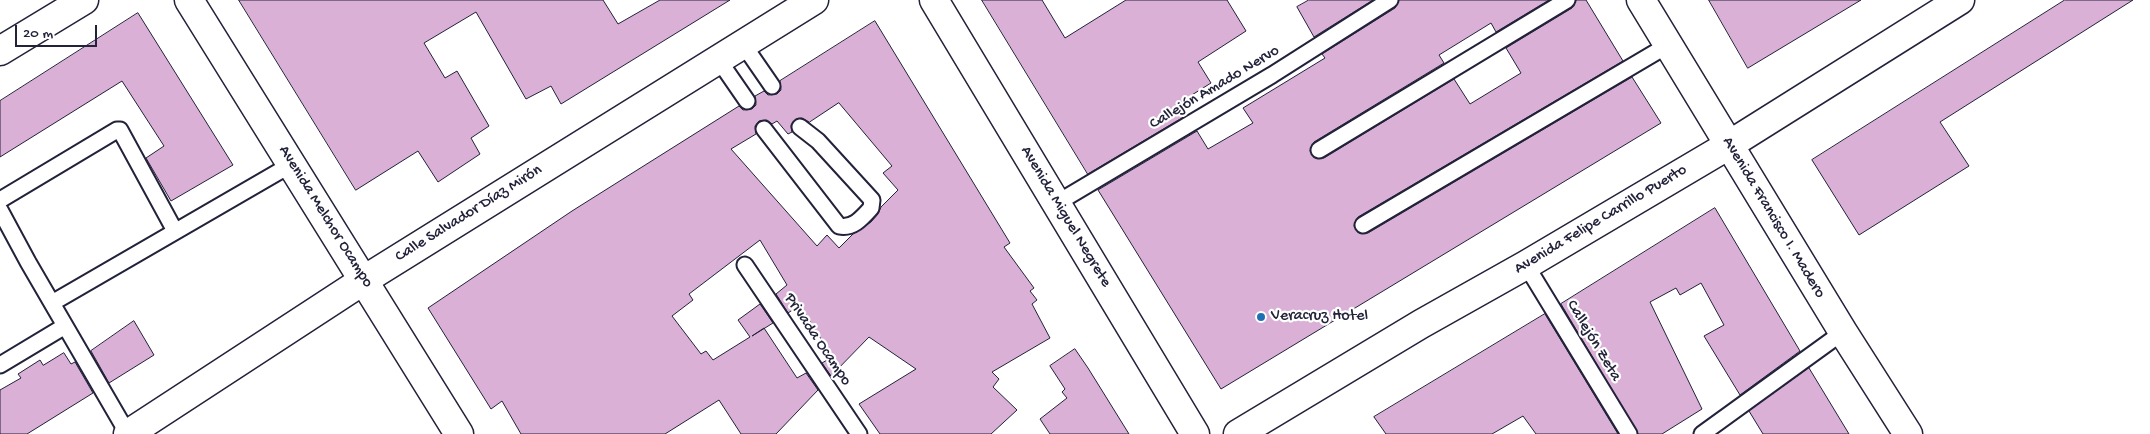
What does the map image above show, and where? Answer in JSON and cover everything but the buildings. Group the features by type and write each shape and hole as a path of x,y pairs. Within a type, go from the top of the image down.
{"main road":[{"path":"0,51 84,0"},
{"name":"Avenida Melchor Ocampo","path":"189,0 459,434"},
{"name":"Calle Salvador Díaz Mirón","path":"128,434 364,280 814,0"},
{"name":"Avenida Miguel Negrete","path":"934,0 1195,434"},
{"name":"Avenida Francisco I. Madero","path":"1641,0 1843,332 1908,434"},
{"name":"Avenida Felipe Carrillo Puerto","path":"1238,434 1421,324 1526,265 1729,145 1960,0"}],"lane":[{"name":"Callejón Amado Nervo","path":"1057,203 1272,75 1390,0"},
{"path":"1319,150 1567,0"},
{"path":"742,44 772,86"},
{"path":"1363,225 1668,45"},
{"path":"718,58 747,101"},
{"path":"764,129 839,226 847,228 853,225 871,208 872,200 818,141 800,127"},
{"path":"0,200 116,130 120,130 175,231"},
{"path":"52,303 292,164"},
{"path":"0,210 128,434"},
{"name":"Privada Ocampo","path":"745,265 859,434"},
{"name":"Callejón Zeta","path":"1526,265 1629,434"},
{"path":"0,365 65,326"},
{"path":"1702,434 1843,332"}],"place":[{"name":"Veracruz Hotel","path":"1261,317"}]}
